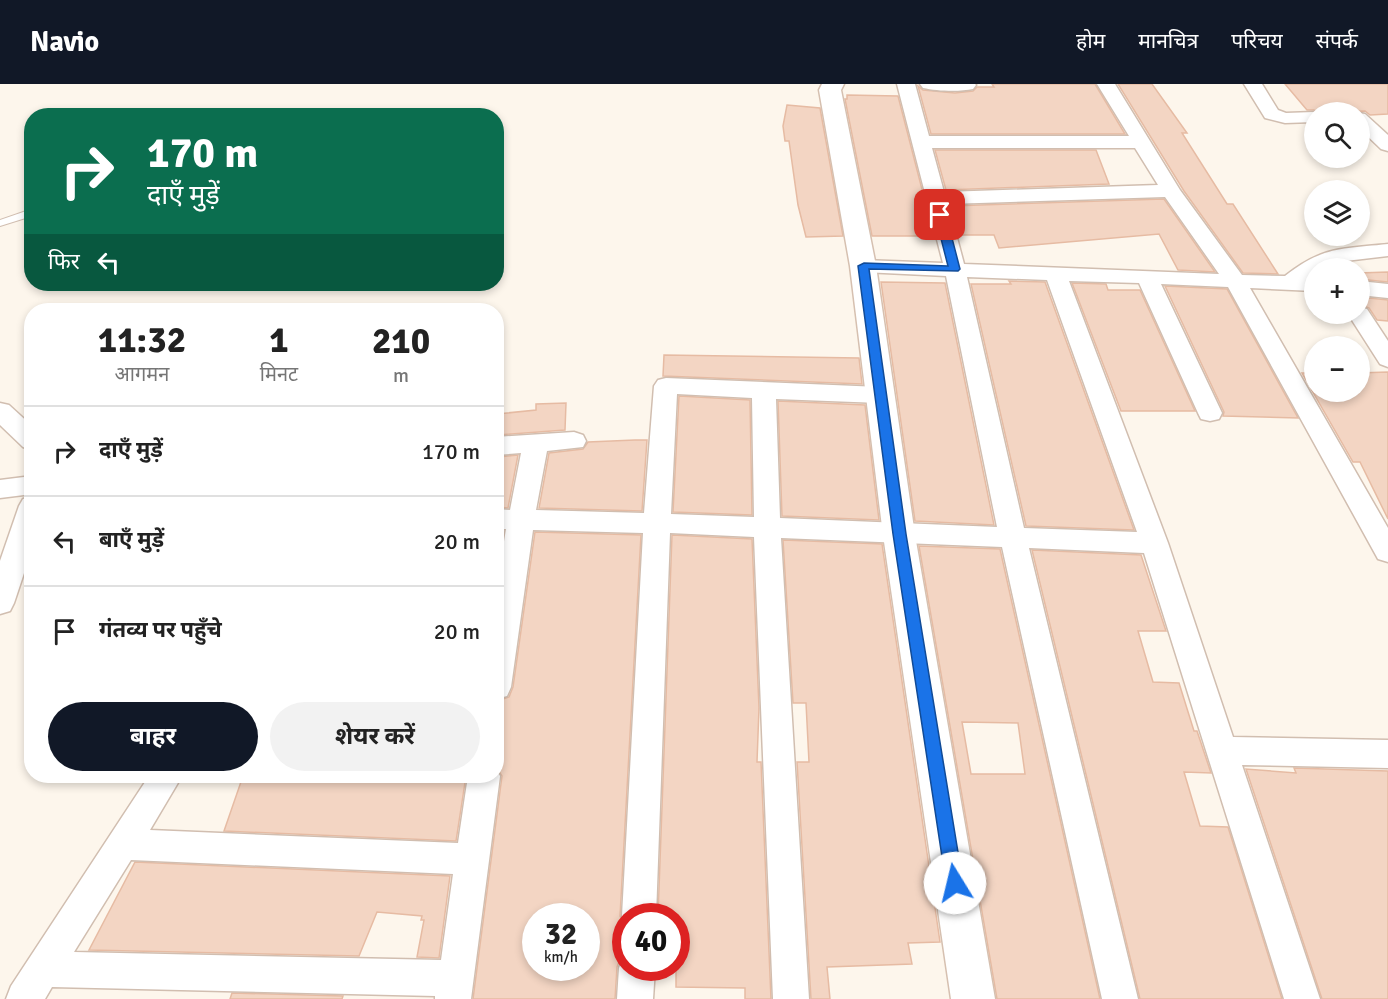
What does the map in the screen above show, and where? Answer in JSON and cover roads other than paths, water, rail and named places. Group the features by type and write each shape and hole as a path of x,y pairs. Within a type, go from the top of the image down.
{"street":[{"path":"833,84 831,90 864,266 899,534 973,999"},
{"path":"906,84 955,269 1012,538 1120,999"},
{"path":"929,84 967,85"},
{"path":"1106,84 1172,190 1234,279 1388,552"},
{"path":"1253,84 1271,114 1285,118 1304,117"},
{"path":"1370,128 1388,145"},
{"path":"920,142 1142,142"},
{"path":"936,198 1172,190"},
{"path":"864,266 1303,283 1314,264 1333,256 1388,250"},
{"path":"1056,273 1154,543 1302,999"},
{"path":"1146,276 1210,413"},
{"path":"1370,289 1388,291"},
{"path":"1365,324 1388,359"},
{"path":"640,903 657,523 666,386 764,392 880,395"},
{"path":"764,392 767,528 791,999"},
{"path":"0,411 24,434"},
{"path":"504,445 574,441"},
{"path":"504,589 509,520 536,443"},
{"path":"0,489 24,487"},
{"path":"509,520 657,523 1154,543"},
{"path":"0,603 24,530"},
{"path":"1223,751 1388,754"},
{"path":"24,999 161,783"},
{"path":"42,969 454,988 483,783"},
{"path":"122,844 472,859"},
{"path":"635,999 636,981"}],"lane":[{"path":"0,224 24,215"}]}
